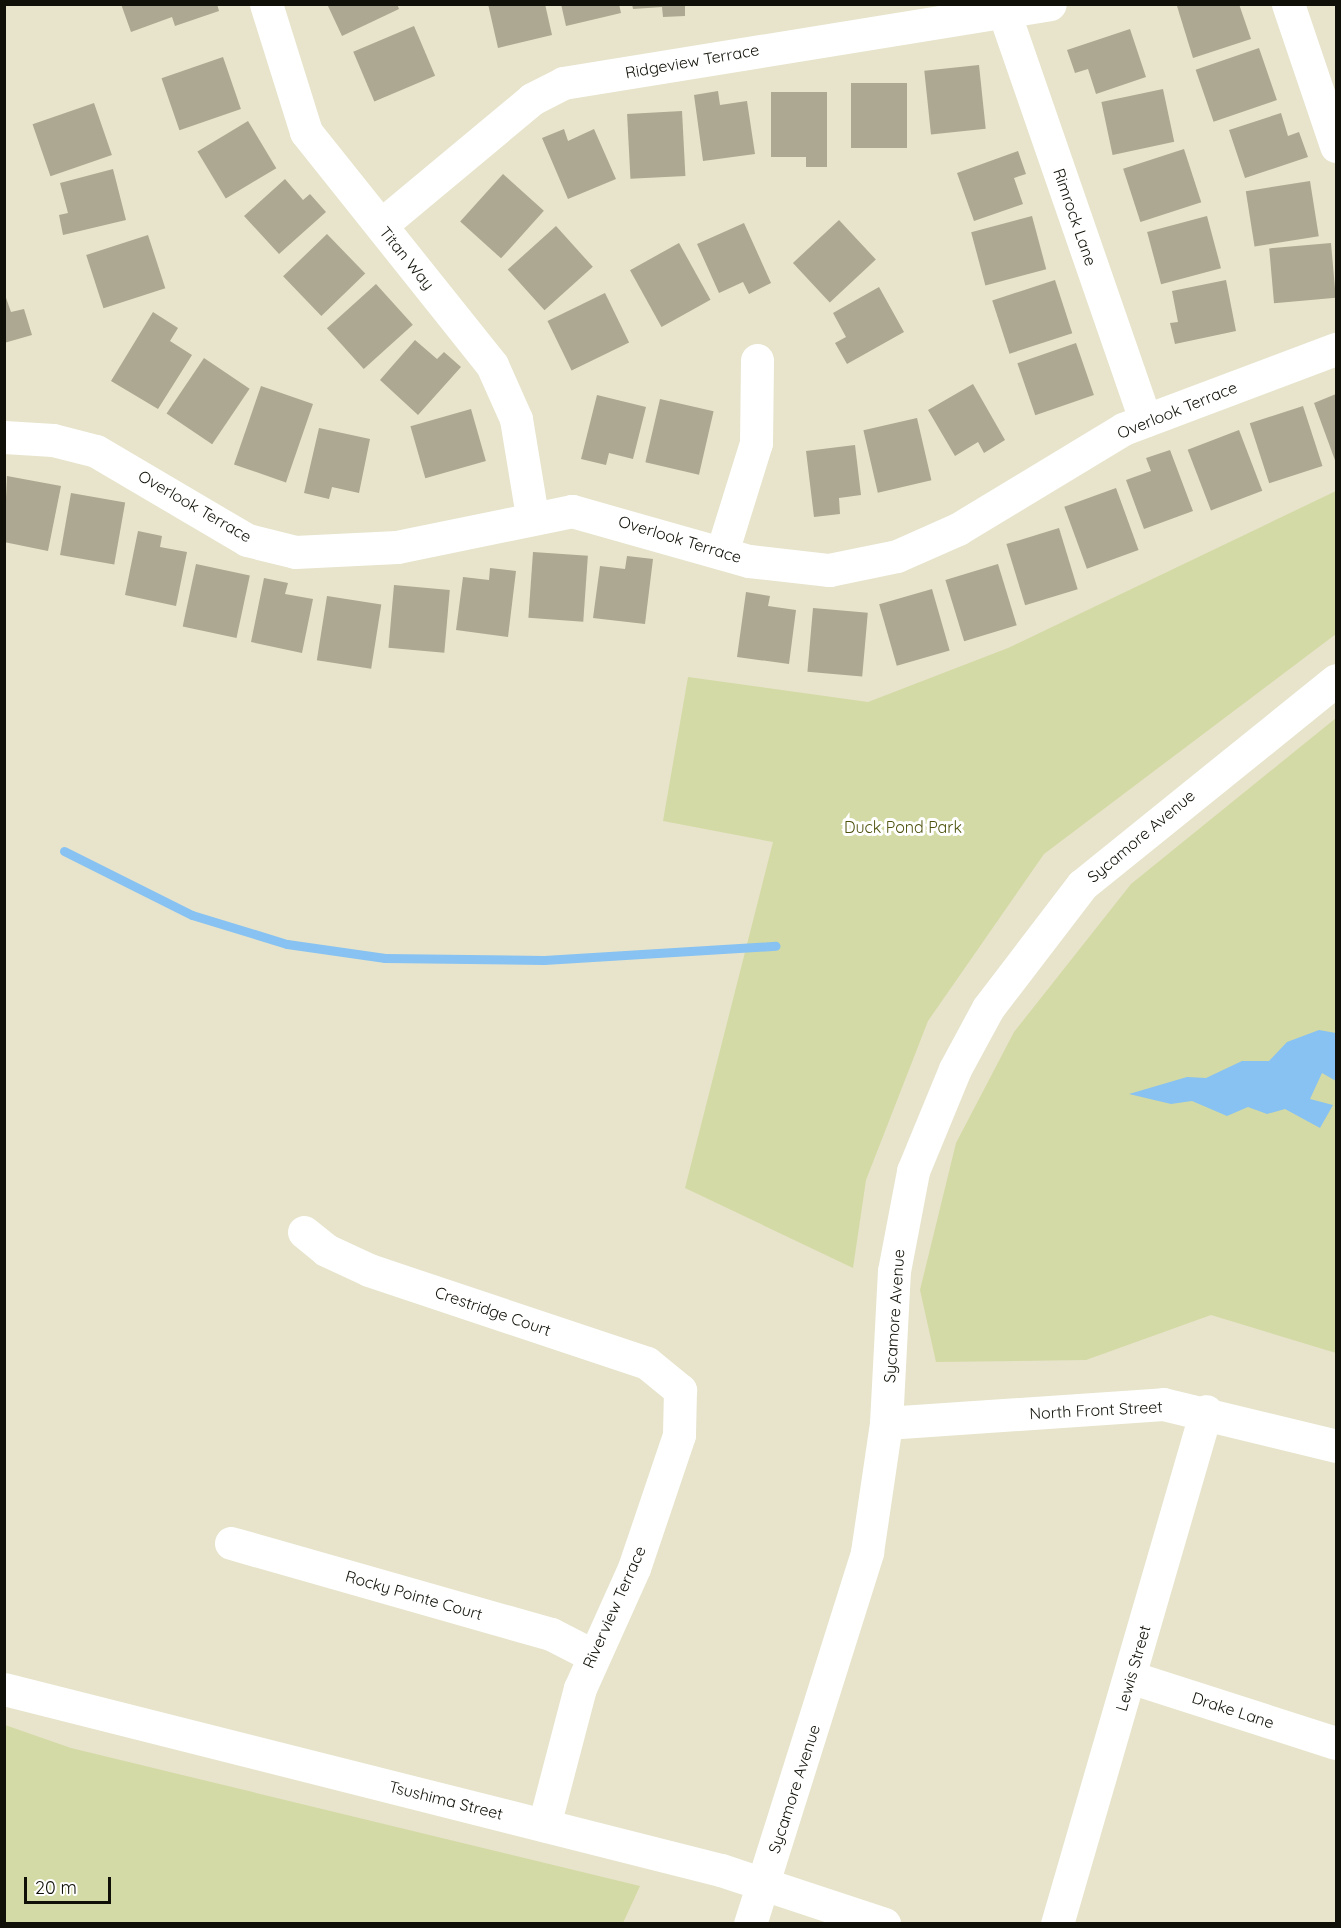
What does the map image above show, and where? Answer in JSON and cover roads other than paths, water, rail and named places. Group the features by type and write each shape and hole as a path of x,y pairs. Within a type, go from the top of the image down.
{"street":[{"name":"Titan Way","path":"266,4 306,132 492,365 516,419 532,516"},
{"name":"Ridgeview Terrace","path":"381,225 532,99 563,83 699,58 1005,15 1050,4"},
{"path":"1288,4 1336,146"},
{"name":"Rimrock Lane","path":"1005,15 1145,420"},
{"name":"Overlook Terrace","path":"4,437 53,440 96,451 247,540 295,552 397,547 532,516 597,514 783,568 870,566 958,528 1145,420 1336,349"},
{"path":"722,552 756,443 757,360"},
{"name":"Sycamore Avenue","path":"750,1923 867,1552 886,1423 894,1271 913,1171 955,1069 988,1008 1039,937 1103,865 1336,680"},
{"name":"Crestridge Court","path":"304,1232 369,1270 647,1363 680,1390"},
{"name":"Riverview Terrace","path":"544,1825 592,1654 634,1568 679,1435 680,1390"},
{"name":"North Front Street","path":"886,1423 1163,1404 1206,1411 1336,1446"},
{"name":"Lewis Street","path":"1057,1923 1206,1411"},
{"name":"Rocky Pointe Court","path":"231,1543 551,1634 592,1654"},
{"name":"Drake Lane","path":"1130,1677 1336,1743"},
{"name":"Tsushima Street","path":"4,1689 763,1882 884,1923"}],"water":[{"path":"1319,1030 1336,1033 1336,1081 1322,1073 1310,1099 1333,1105 1320,1128 1285,1109 1267,1114 1248,1107 1227,1116 1192,1101 1171,1104 1129,1094 1187,1077 1206,1078 1242,1061 1269,1061 1287,1042"}],"waterway":[{"path":"64,851 192,915 287,944 385,958 544,960 776,946"}],"park label":[{"name":"Duck Pond Park","path":"903,827"}]}
